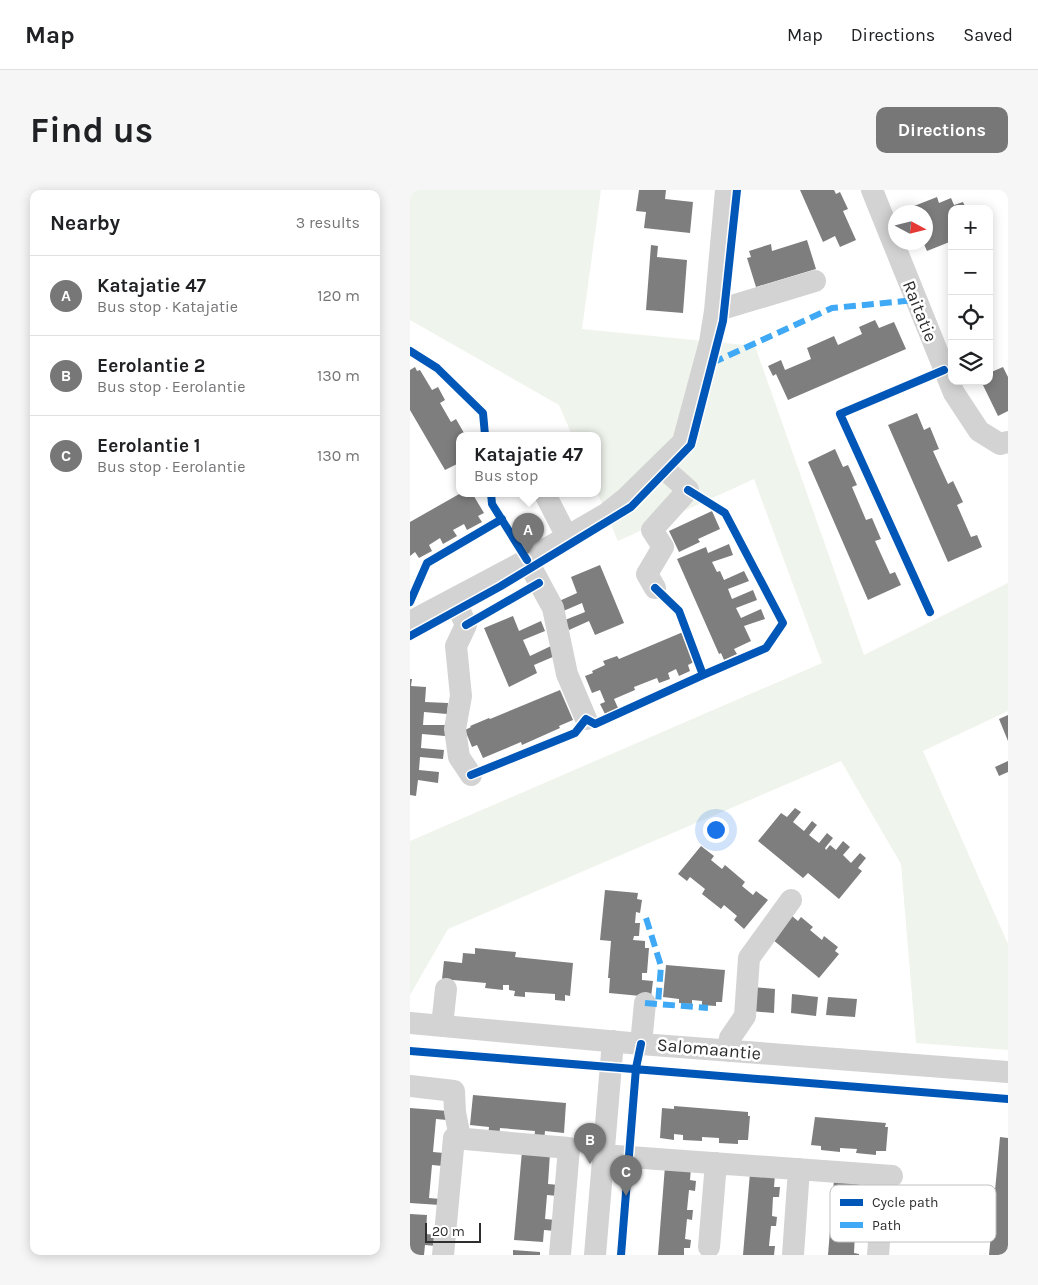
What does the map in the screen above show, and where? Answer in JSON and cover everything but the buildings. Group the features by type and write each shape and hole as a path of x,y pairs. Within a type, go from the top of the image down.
{"street":[{"path":"410,622 527,560 606,514 626,498 683,442 710,342 715,311 726,190"},
{"name":"Raitatie","path":"872,190 954,393 979,431 1004,443"},
{"path":"715,311 814,281"},
{"path":"655,588 647,574 663,547 652,530 688,490 660,465"},
{"path":"547,497 567,537"},
{"path":"527,560 553,608 566,674 586,719"},
{"path":"451,600 459,609 466,625 456,646 461,696 455,729 459,757 472,775"},
{"path":"728,1051 730,1038 744,1016 750,958 791,900"},
{"path":"442,1026 446,989"},
{"path":"641,1044 645,1003"},
{"name":"Salomaantie","path":"410,1023 641,1044 1008,1072"},
{"path":"595,1255 602,1153 613,1041"},
{"path":"410,1086 454,1091 455,1112 460,1138"},
{"path":"443,1255 454,1138 716,1163 888,1176 887,1185"},
{"path":"560,1255 569,1148"},
{"path":"709,1248 716,1163"},
{"path":"793,1255 799,1169"},
{"path":"878,1255 880,1242"}],"shaded area":[{"path":"410,190 601,190 582,329 755,346 864,655 1008,583 1008,711 923,751 1008,944 1008,1050 916,1043 901,864 841,761 448,929 410,995 410,841 822,663 754,479 618,541 599,497 601,497 601,432 571,432 559,405 410,320"}],"marked path":[{"path":"712,363 832,308 916,300"},
{"path":"646,918 661,966 658,1004"},
{"path":"645,1003 708,1008"}],"cycle path":[{"path":"410,636 501,586 631,507 691,445 723,321 737,190"},
{"path":"410,351 437,368 483,413 485,432"},
{"path":"930,612 840,414 944,370"},
{"path":"655,588 679,611 703,675 766,648 783,623 725,513 688,490"},
{"path":"491,497 492,504 527,560"},
{"path":"410,602 427,563 502,519"},
{"path":"466,625 539,583"},
{"path":"471,775 575,733 586,719 595,724 703,675"},
{"path":"621,1255 636,1068 641,1044"},
{"path":"410,1051 1008,1099"}],"place":[{"name":"Katajatie 47","path":"528,554"},
{"name":"Eerolantie 2","path":"590,1164"},
{"name":"Eerolantie 1","path":"626,1196"}]}
